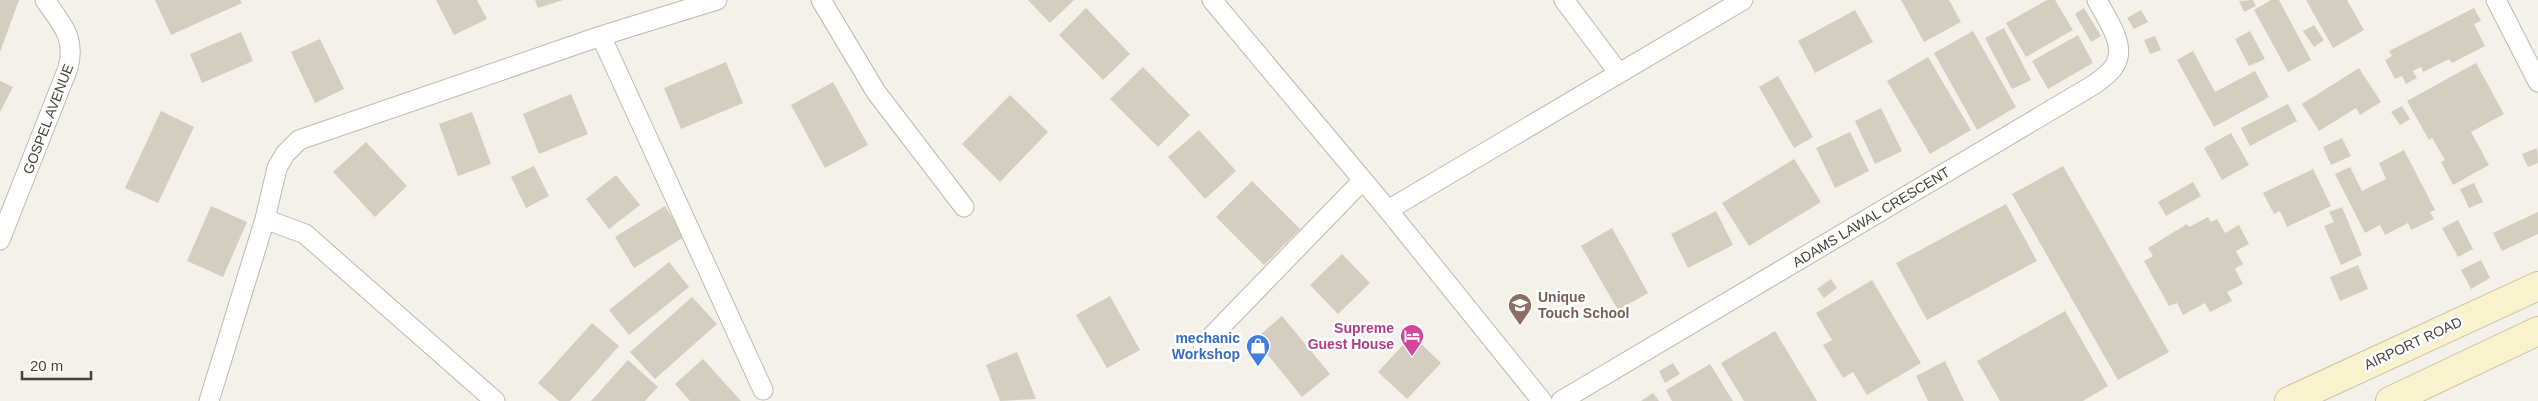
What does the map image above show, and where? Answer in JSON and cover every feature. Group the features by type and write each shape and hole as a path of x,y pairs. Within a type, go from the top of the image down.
{"main road":[{"name":"AIRPORT ROAD","path":"2289,401 2538,286"},
{"path":"2390,401 2538,331"}],"street":[{"name":"GOSPEL AVENUE","path":"0,240 72,54 69,36 45,0"},
{"path":"210,401 265,219 277,168 285,154 299,140 601,36 717,0"},
{"path":"821,0 876,92 964,206"},
{"path":"1212,0 1388,210 1542,401"},
{"path":"1564,0 1618,72"},
{"path":"1388,210 1618,72 1743,0"},
{"name":"ADAMS LAWAL CRESCENT","path":"1561,401 2095,84 2113,69 2118,58 2120,44 2097,0"},
{"path":"2496,0 2538,82"},
{"path":"601,36 763,390"},
{"path":"1203,345 1362,181"},
{"path":"265,219 304,234 495,401"}],"building":[{"path":"0,0 19,0 0,52"},
{"path":"155,0 240,0 242,3 171,35"},
{"path":"436,0 477,0 487,19 454,35"},
{"path":"535,0 563,0 538,8"},
{"path":"1028,0 1074,0 1050,23"},
{"path":"1901,0 1949,0 1961,22 1924,42"},
{"path":"2047,0 2055,0 2073,30 2026,57 2006,23"},
{"path":"2253,0 2256,6 2244,12 2239,1"},
{"path":"2271,0 2279,0 2311,60 2288,72 2254,10"},
{"path":"2306,0 2347,0 2364,30 2333,48"},
{"path":"1086,8 1130,54 1103,80 1059,35"},
{"path":"2084,8 2101,36 2091,42 2075,14"},
{"path":"2474,8 2481,21 2474,24 2485,46 2452,63 2449,59 2423,72 2421,67 2413,71 2417,78 2406,84 2402,76 2395,79 2385,60 2392,56 2389,51"},
{"path":"1855,10 1873,42 1815,73 1798,41"},
{"path":"2141,10 2148,22 2134,29 2127,18"},
{"path":"2314,25 2324,40 2314,47 2303,31"},
{"path":"2004,28 2031,80 2012,89 1985,38"},
{"path":"1973,31 2016,107 1977,130 1934,53"},
{"path":"2250,31 2265,59 2249,66 2235,39"},
{"path":"241,32 253,61 202,83 190,54"},
{"path":"2078,35 2093,63 2048,89 2032,61"},
{"path":"2155,36 2161,50 2150,54 2144,40"},
{"path":"320,39 344,89 315,103 291,52"},
{"path":"2193,51 2215,92 2255,71 2269,97 2214,127 2177,60"},
{"path":"1928,57 1971,130 1930,154 1887,81"},
{"path":"726,62 743,103 681,129 664,88"},
{"path":"2476,63 2504,114 2471,132 2489,165 2453,185 2441,162 2445,160 2432,138 2429,140 2407,101"},
{"path":"1143,67 1190,115 1158,147 1110,99"},
{"path":"2359,68 2381,102 2360,115 2356,108 2319,131 2302,104"},
{"path":"1778,76 1813,137 1794,148 1759,87"},
{"path":"0,81 13,87 0,112"},
{"path":"833,82 868,145 825,168 791,105"},
{"path":"571,94 588,134 539,154 523,114"},
{"path":"1010,95 1048,132 1000,182 962,144"},
{"path":"2288,104 2297,121 2250,146 2241,128"},
{"path":"2402,106 2410,119 2400,125 2391,112"},
{"path":"1881,108 1902,151 1875,164 1855,121"},
{"path":"161,111 194,127 158,203 125,188"},
{"path":"472,112 491,164 458,176 439,124"},
{"path":"1199,130 1236,171 1205,199 1168,157"},
{"path":"1850,132 1869,171 1835,188 1816,148"},
{"path":"2231,133 2249,165 2222,180 2204,148"},
{"path":"2342,138 2351,156 2331,165 2323,147"},
{"path":"366,142 407,186 375,217 333,172"},
{"path":"2537,148 2538,163 2528,167 2522,154"},
{"path":"2404,150 2435,210 2430,212 2434,219 2411,230 2408,223 2385,235 2380,225 2365,233 2335,174 2350,167 2362,191 2386,179 2379,163"},
{"path":"1794,159 1821,202 1749,246 1722,203"},
{"path":"534,166 549,196 526,208 511,177"},
{"path":"2063,166 2169,352 2118,380 2012,194"},
{"path":"2313,169 2331,206 2287,227 2280,211 2274,214 2263,193"},
{"path":"616,175 640,205 609,229 586,199"},
{"path":"1252,181 1300,229 1264,265 1216,217"},
{"path":"2193,182 2201,196 2166,216 2158,202"},
{"path":"2474,183 2483,202 2469,208 2460,189"},
{"path":"2006,204 2037,261 1927,320 1896,263"},
{"path":"211,206 247,222 223,277 187,261"},
{"path":"665,206 684,237 634,268 615,237"},
{"path":"2342,207 2362,255 2341,265 2324,226 2334,222 2329,212"},
{"path":"1716,211 1733,245 1688,268 1671,234"},
{"path":"2538,212 2538,234 2502,251 2493,233"},
{"path":"2208,217 2211,222 2217,219 2225,233 2239,225 2249,244 2236,251 2243,264 2235,269 2243,284 2227,292 2232,301 2210,312 2205,303 2183,315 2177,303 2169,306 2144,261 2153,256 2148,248 2187,224 2189,227"},
{"path":"2458,220 2473,249 2458,257 2442,228"},
{"path":"1612,228 1648,293 1618,310 1581,246"},
{"path":"1342,254 1370,283 1338,314 1310,285"},
{"path":"2481,260 2490,278 2471,289 2461,270"},
{"path":"669,262 689,287 629,335 609,310"},
{"path":"2358,265 2368,289 2340,301 2330,277"},
{"path":"1831,279 1837,288 1824,298 1817,289"},
{"path":"1872,280 1921,363 1867,395 1853,372 1843,378 1823,345 1832,340 1816,313"},
{"path":"1110,296 1140,350 1107,368 1076,315"},
{"path":"692,297 717,324 655,379 630,352"},
{"path":"2065,311 2108,386 2083,401 2000,401 1977,361"},
{"path":"1282,316 1330,374 1302,397 1255,339"},
{"path":"592,323 619,346 570,401 559,401 538,383"},
{"path":"1775,331 1817,401 1744,401 1721,363"},
{"path":"1412,335 1441,363 1407,399 1378,372"},
{"path":"1017,352 1036,399 1000,401 986,365"},
{"path":"703,359 741,401 690,401 675,384"},
{"path":"628,360 658,387 645,401 591,401"},
{"path":"1945,361 1964,401 1928,401 1916,376"},
{"path":"1673,363 1680,374 1665,383 1659,371"},
{"path":"1710,364 1733,401 1672,401 1666,390"},
{"path":"1653,393 1659,401 1641,401"}],"place":[{"name":"Unique Touch School","path":"1520,326"},
{"name":"Supreme Guest House","path":"1412,357"},
{"name":"mechanic Workshop","path":"1258,367"}]}
